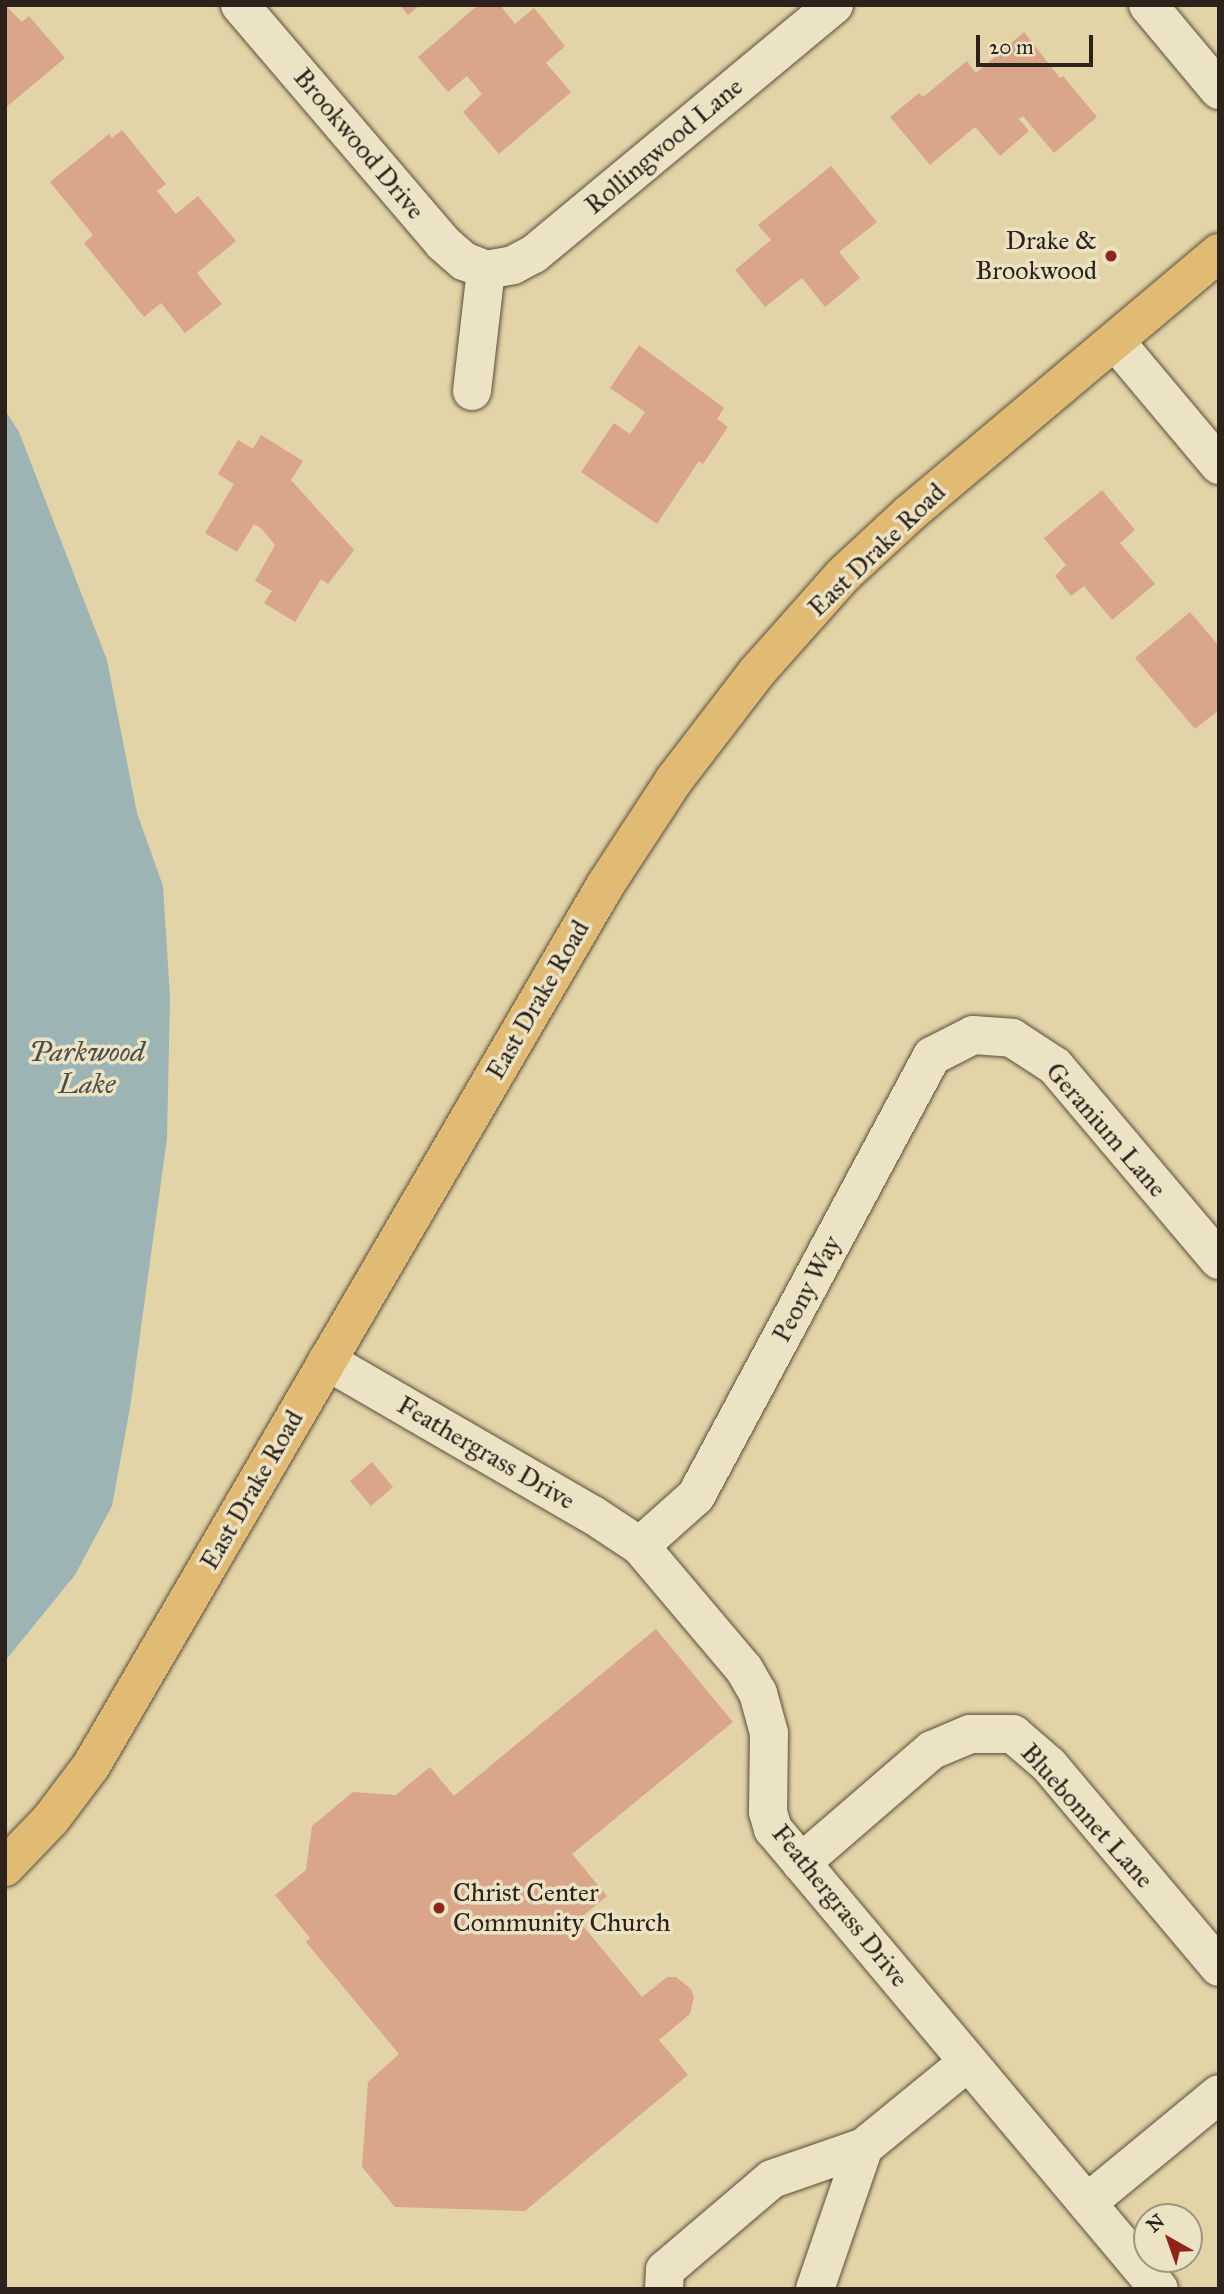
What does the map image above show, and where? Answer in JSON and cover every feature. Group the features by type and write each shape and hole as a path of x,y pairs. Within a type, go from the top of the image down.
{"main road":[{"name":"East Drake Road","path":"5,1867 51,1819 91,1766 606,884 674,780 756,673 842,576 911,513 1219,253"}],"street":[{"name":"Brookwood Drive","path":"240,5 443,243 464,261 486,270"},
{"name":"Rollingwood Lane","path":"486,270 513,265 534,254 834,5"},
{"path":"1148,5 1219,90"},
{"path":"472,391 486,270"},
{"path":"1115,341 1219,465"},
{"name":"Geranium Lane","path":"973,1035 1012,1038 1055,1066 1219,1260"},
{"name":"Peony Way","path":"640,1546 696,1496 932,1056 973,1035"},
{"name":"Feathergrass Drive","path":"327,1361 584,1509 640,1546 744,1669 758,1693 769,1733 768,1812 773,1829 1159,2289"},
{"name":"Bluebonnet Lane","path":"801,1863 933,1750 970,1734 1013,1734 1049,1765 1219,1967"},
{"path":"664,2289 665,2270 772,2179 864,2147 968,2062"},
{"path":"1087,2203 1219,2094"},
{"path":"815,2289 864,2147"}],"water":[{"name":"Parkwood Lake","path":"5,410 19,432 107,660 137,813 163,886 170,997 167,1138 130,1408 112,1506 75,1575 5,1661"}],"building":[{"path":"5,5 22,22 29,16 65,58 5,108"},
{"path":"400,5 420,5 408,15"},
{"path":"478,5 500,5 515,24 534,8 565,46 546,63 571,92 499,154 463,112 482,94 467,76 448,92 418,57"},
{"path":"1024,32 1060,78 1063,76 1097,117 1054,153 1023,116 1019,119 1029,131 1000,156 975,127 930,165 890,117 919,93 923,97 967,61 976,73"},
{"path":"122,130 166,184 157,191 176,214 198,196 236,241 197,273 222,304 185,333 161,303 144,317 84,243 93,235 50,182 109,134 112,138"},
{"path":"831,166 877,222 839,252 860,278 825,307 802,278 765,307 735,270 771,240 758,225"},
{"path":"639,345 724,408 717,419 728,427 703,464 699,461 657,524 581,472 614,423 630,434 645,412 610,388"},
{"path":"261,435 303,461 291,480 354,550 328,584 321,579 295,622 264,603 272,591 255,581 275,545 262,529 254,524 237,552 205,533 234,484 218,474 238,440 253,449"},
{"path":"1102,490 1135,530 1120,543 1155,584 1112,620 1084,586 1071,596 1055,576 1066,565 1044,538"},
{"path":"1190,612 1219,646 1219,710 1195,729 1135,658"},
{"path":"372,1462 393,1487 371,1506 350,1481"},
{"name":"Christ Center Community Church","path":"656,1629 733,1722 572,1854 607,1896 578,1920 642,1997 667,1977 676,1977 691,1989 694,1997 690,2014 659,2040 688,2075 525,2211 395,2207 362,2167 368,2082 399,2054 306,1942 310,1938 275,1895 306,1870 312,1826 353,1792 396,1795 430,1767 454,1796"}],"place":[{"name":"Drake & Brookwood","path":"1111,256"},
{"name":"Christ Center Community Church","path":"439,1908"}]}
